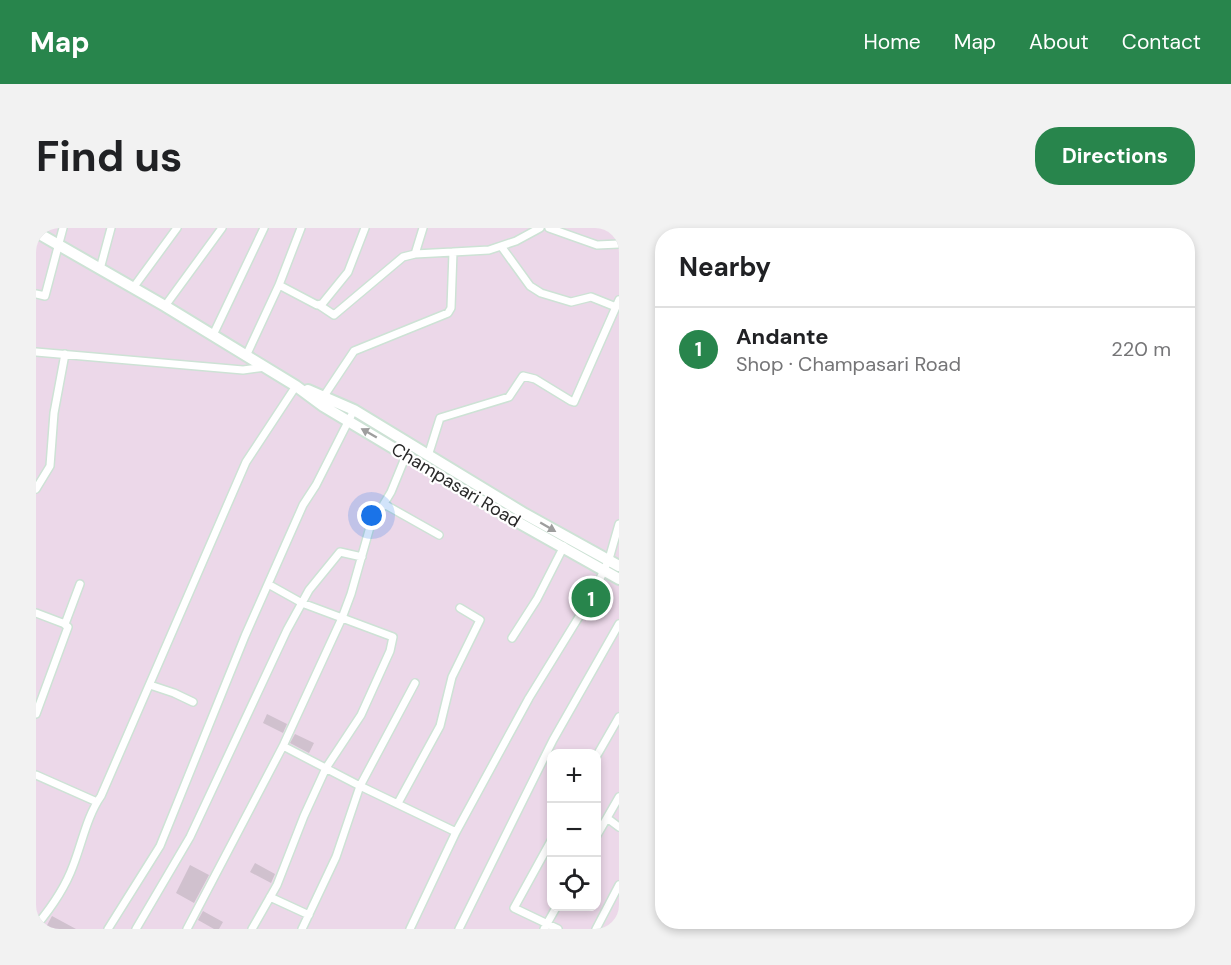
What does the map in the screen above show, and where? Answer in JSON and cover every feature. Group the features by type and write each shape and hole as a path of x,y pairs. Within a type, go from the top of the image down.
{"main road":[{"name":"Champasari Road","path":"36,232 266,367 348,421 409,450 606,565 619,579"},
{"name":"Champasari Road","path":"296,386 354,410 409,450 428,456 566,543"},
{"name":"Champasari Road","path":"606,565 619,566"}],"street":[{"path":"36,294 45,296 63,228"},
{"path":"100,269 111,228"},
{"path":"132,288 177,228"},
{"path":"165,306 222,228"},
{"path":"213,335 264,228"},
{"path":"246,356 279,285 301,228"},
{"path":"319,305 324,303 348,272 365,228"},
{"path":"416,254 423,228"},
{"path":"279,285 335,315 403,257 416,254 489,250 516,241 540,228"},
{"path":"549,228 597,245 619,244"},
{"path":"428,456 440,418 509,397 523,375 535,379 574,402 618,304 591,297 571,302 542,293 530,285 501,246"},
{"path":"324,396 354,351 448,313 451,308 453,252"},
{"path":"36,351 243,370 266,367"},
{"path":"36,489 50,466 54,413 66,354"},
{"path":"36,926 51,908 72,868 97,802 246,462 296,386"},
{"path":"108,929 160,846 303,505 316,486 354,410"},
{"path":"187,929 283,746 342,618 370,527 384,504 409,450"},
{"path":"384,504 439,535"},
{"path":"410,929 456,832 530,698 594,594 619,524"},
{"path":"513,638 566,543"},
{"path":"136,929 190,837 232,744 309,590 340,552 362,557"},
{"path":"63,623 65,624 80,584"},
{"path":"252,929 270,897 326,768 361,714 390,651 393,636 302,603 268,584"},
{"path":"398,803 440,726 452,677 480,620 460,608"},
{"path":"36,613 68,627 36,714"},
{"path":"459,929 553,740 619,624"},
{"path":"302,929 336,857 360,786 415,683"},
{"path":"150,685 193,702"},
{"path":"601,750 619,717"},
{"path":"283,746 456,832"},
{"path":"36,775 97,802"},
{"path":"601,829 619,797"},
{"path":"607,818 619,827"},
{"path":"547,848 514,908 546,926 558,929"},
{"path":"596,929 619,885"},
{"path":"270,897 309,915"},
{"path":"546,926 554,911"}],"building":[{"path":"267,714 287,724 283,733 263,723"},
{"path":"295,734 314,743 309,753 290,743"},
{"path":"255,863 275,874 271,883 250,872"},
{"path":"190,865 209,875 194,903 176,893"},
{"path":"203,911 223,922 219,929 214,929 198,920"},
{"path":"52,916 76,929 45,929"}],"place":[{"name":"Andante","path":"591,598"}]}
